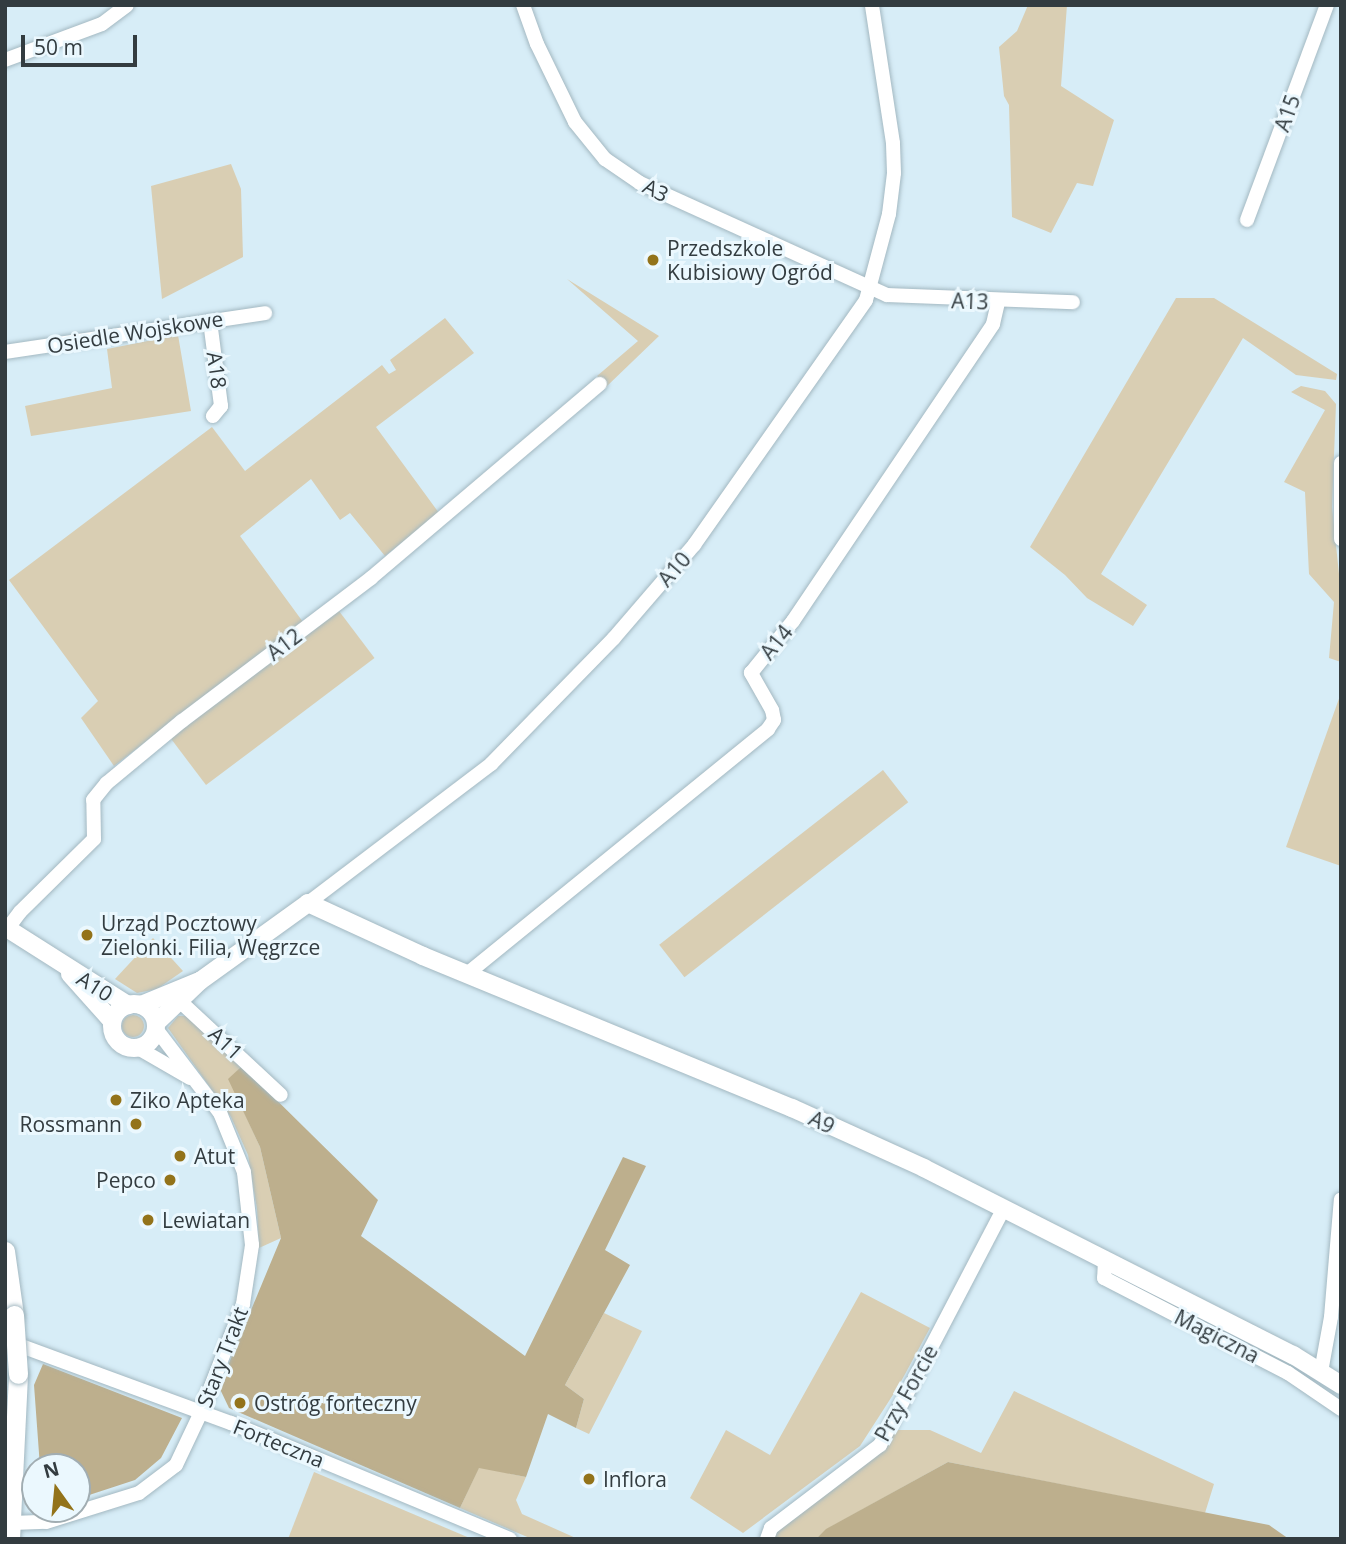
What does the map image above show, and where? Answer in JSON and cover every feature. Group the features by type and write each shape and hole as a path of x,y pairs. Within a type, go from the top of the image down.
{"main road":[{"path":"5,1251 14,1315 18,1374 11,1531"}],"street":[{"path":"5,60 102,23 127,5"},
{"name":"A3","path":"523,5 537,44 575,122 605,159 640,183 869,289"},
{"name":"A10","path":"7,927 63,966 134,1005 178,995 308,903 491,764 614,638 694,545 866,300 889,214 894,173 893,143 872,5"},
{"name":"A15","path":"1247,220 1327,5"},
{"name":"A13","path":"869,289 887,295 916,298 1073,302"},
{"name":"A14","path":"467,974 768,729 774,720 772,710 751,673 793,621 993,324 999,302"},
{"name":"Osiedle Wojskowe","path":"5,352 265,313"},
{"name":"A18","path":"210,321 221,406 213,416"},
{"name":"A12","path":"7,927 94,839 93,800 107,783 182,721 371,578 600,384"},
{"path":"1341,463 1341,539"},
{"name":"A9","path":"308,903 467,974 792,1108 924,1168 1281,1348 1341,1385"},
{"name":"A10","path":"63,966 112,1021"},
{"name":"A10","path":"156,1026 178,995"},
{"name":"A11","path":"178,995 281,1095"},
{"path":"134,1005 151,1012 156,1026 150,1041 138,1048 120,1044 112,1032 112,1021 117,1011 134,1005"},
{"name":"Stary Trakt","path":"11,1531 139,1493 176,1465 201,1412 243,1304 250,1265 252,1224 239,1156 220,1114 156,1026"},
{"name":"Stary Trakt","path":"138,1048 194,1080"},
{"path":"1321,1372 1331,1317 1341,1199"},
{"name":"Przy Forcie","path":"767,1539 771,1528 880,1445 1003,1210"},
{"name":"Magiczna","path":"1105,1261 1104,1278 1288,1373 1341,1409"},
{"name":"Forteczna","path":"5,1340 201,1412 510,1539"}],"shaded area":[{"path":"1028,5 1067,5 1061,86 1114,120 1093,186 1077,183 1051,233 1012,217 1009,105 1004,96 999,47 1017,31"},
{"path":"231,164 241,189 243,257 162,299 151,186"},
{"path":"567,279 659,336 606,387 597,376 638,341"},
{"path":"1176,298 1214,298 1337,374 1336,380 1296,375 1243,338 1101,574 1147,605 1133,626 1087,598 1065,575 1030,547"},
{"path":"445,318 474,353 376,427 439,513 385,556 350,513 340,520 311,479 240,536 303,622 114,766 81,718 98,701 9,580 212,427 245,471 382,365 389,374 396,370 390,360"},
{"path":"178,335 191,411 31,436 25,406 112,388 107,349"},
{"path":"1301,386 1325,391 1336,404 1332,507 1341,593 1341,662 1329,658 1334,602 1309,574 1305,492 1284,482 1325,410 1291,392"},
{"path":"339,611 375,658 206,785 170,738"},
{"path":"1341,693 1341,866 1286,847"},
{"path":"883,770 908,802 684,977 659,945"},
{"path":"153,938 183,971 157,989 137,993 115,979"},
{"path":"133,1015 141,1018 144,1026 141,1034 133,1037 125,1034 122,1026 125,1018"},
{"path":"178,1016 189,1016 242,1066 229,1079 260,1147 281,1238 259,1248 257,1209 248,1155 231,1117 168,1028"},
{"path":"242,1066 378,1200 361,1236 525,1356 623,1157 646,1166 605,1250 630,1265 565,1385 584,1399 576,1428 548,1414 526,1477 479,1468 460,1508 229,1408 219,1387 281,1238 260,1147 228,1079"},
{"path":"861,1292 930,1328 898,1387 860,1446 743,1533 690,1498 726,1430 770,1455"},
{"path":"604,1313 642,1331 589,1434 576,1428 584,1399 565,1385"},
{"path":"43,1364 182,1418 161,1458 135,1480 91,1494 91,1453 39,1453 34,1385"},
{"path":"1014,1391 1214,1484 1205,1513 948,1462 827,1529 816,1539 773,1539 773,1535 895,1430 930,1430 981,1453"},
{"path":"948,1462 1269,1525 1289,1539 816,1539 826,1529"},
{"path":"479,1467 526,1477 516,1500 522,1514 578,1539 532,1539 460,1508"},
{"path":"314,1472 472,1539 288,1539"}],"place":[{"name":"Przedszkole Kubisiowy Ogród","path":"653,260"},
{"name":"Urząd Pocztowy Zielonki. Filia, Węgrzce","path":"87,935"},
{"name":"Ziko Apteka","path":"116,1100"},
{"name":"Rossmann","path":"136,1124"},
{"name":"Atut","path":"180,1156"},
{"name":"Pepco","path":"170,1180"},
{"name":"Lewiatan","path":"148,1220"},
{"name":"Ostróg forteczny","path":"240,1403"},
{"name":"Inflora","path":"589,1479"}]}
